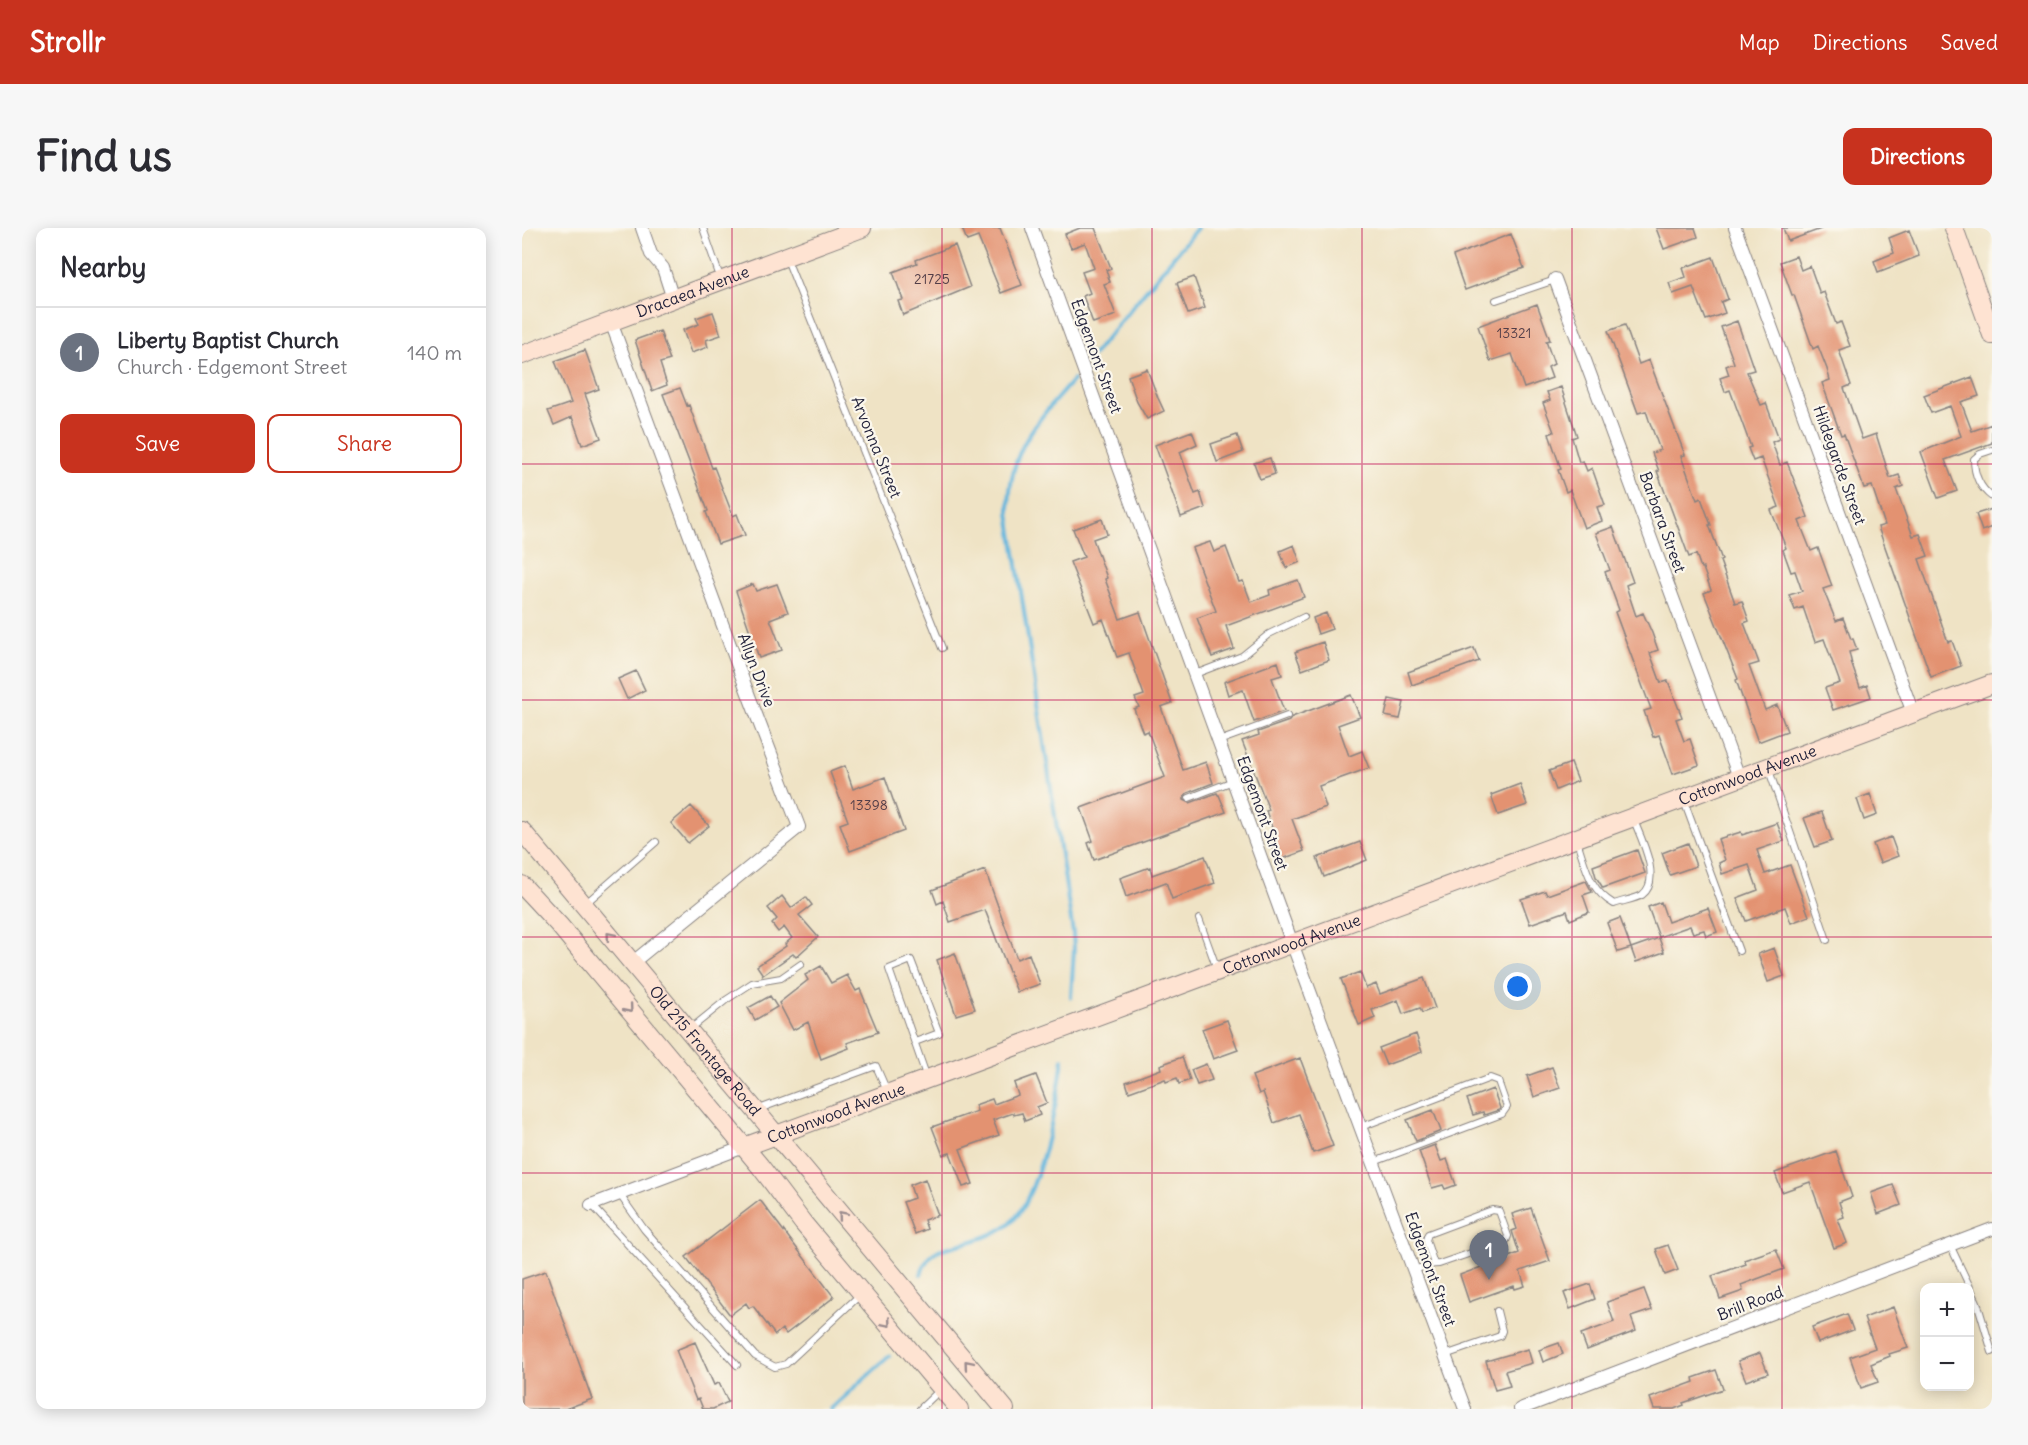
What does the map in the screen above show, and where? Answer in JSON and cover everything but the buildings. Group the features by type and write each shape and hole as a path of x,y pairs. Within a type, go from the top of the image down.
{"street":[{"path":"642,228 651,254 663,268 673,299"},
{"name":"Dracaea Avenue","path":"522,355 862,228"},
{"name":"Edgemont Street","path":"1032,228 1292,943 1465,1409"},
{"name":"Hildegarde Street","path":"1735,228 1913,713"},
{"path":"1954,228 1992,335"},
{"name":"Barbara Street","path":"1555,279 1738,777"},
{"name":"Allyn Drive","path":"612,322 742,680 799,827 632,963"},
{"name":"Cottonwood Avenue","path":"591,1205 927,1078 1992,684"},
{"name":"Old 215 Frontage Road","path":"522,831 1005,1409"},
{"name":"Old 215 Frontage Road","path":"522,885 559,925 959,1409"},
{"name":"Brill Road","path":"1520,1409 1992,1229"}],"lane":[{"path":"702,228 722,281"},
{"name":"Arvonna Street","path":"786,257 942,648"},
{"path":"1496,300 1555,279"},
{"path":"1992,450 1974,459 1974,466 1983,490 1992,497"},
{"path":"1195,674 1242,656 1269,634 1304,617"},
{"path":"1219,741 1287,716"},
{"path":"1768,766 1827,940"},
{"path":"1189,798 1233,780"},
{"path":"1683,798 1739,951"},
{"path":"1575,838 1595,890 1603,898 1614,904 1642,894 1650,885 1652,873 1632,817"},
{"path":"584,905 656,842"},
{"path":"1199,919 1218,971"},
{"path":"915,1042 939,1034 911,960 889,969 927,1078"},
{"path":"689,1030 726,1000 752,983 781,978 801,964"},
{"path":"756,1110 876,1066 888,1093"},
{"path":"1361,1127 1490,1078 1498,1081 1502,1088 1507,1107 1502,1114 1374,1162"},
{"path":"620,1194 644,1228 755,1356 775,1367 786,1364 862,1293"},
{"path":"591,1205 737,1365"},
{"path":"1414,1270 1439,1264 1506,1241 1508,1236 1499,1211 1492,1210 1428,1234 1426,1240 1434,1264"},
{"path":"1950,1245 1977,1302 1992,1352"},
{"path":"1445,1355 1500,1336 1502,1331 1497,1311"},
{"path":"920,1409 942,1389"}],"waterway":[{"path":"1092,356 1197,228"},
{"path":"1071,997 1073,933 1009,513 1013,472 1026,439 1073,380"},
{"path":"921,1275 927,1260 939,1250 993,1233 1009,1224 1020,1212 1038,1172 1052,1122 1063,1059"},
{"path":"831,1409 889,1356"}],"place":[{"name":"Liberty Baptist Church","path":"1489,1280"}]}
